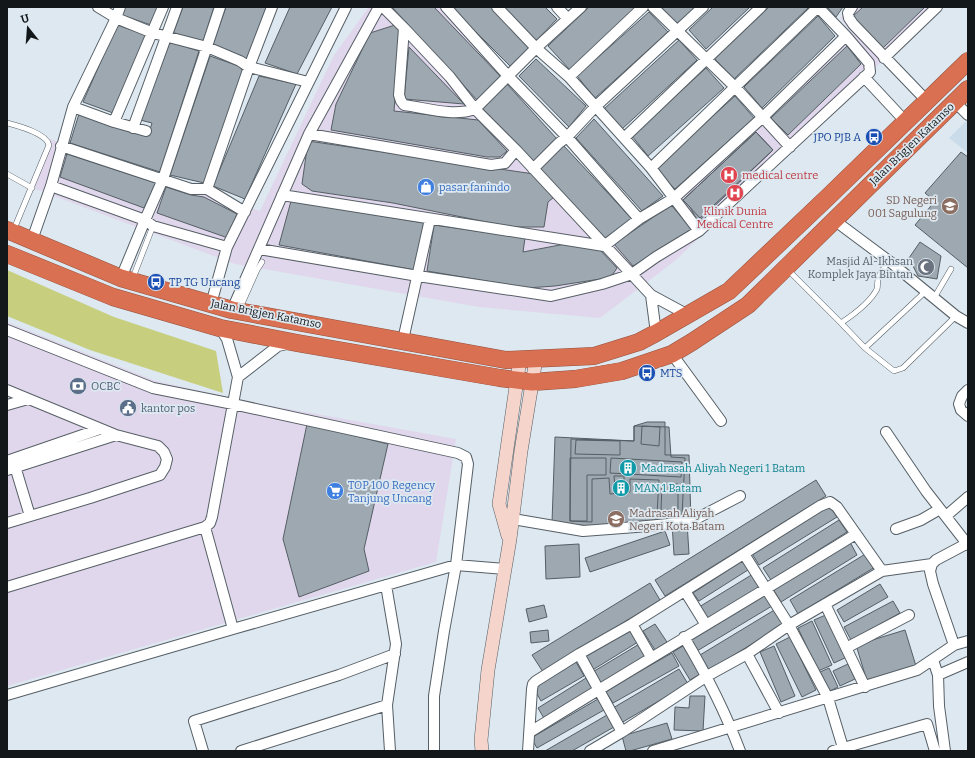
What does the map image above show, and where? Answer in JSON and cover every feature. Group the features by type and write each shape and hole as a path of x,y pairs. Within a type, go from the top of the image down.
{"highway":[{"name":"Jalan Brigjen Katamso","path":"10,231 211,304 235,310 506,360 594,356 639,342 729,291 830,196 926,100 968,61"},
{"name":"Jalan Brigjen Katamso","path":"7,254 113,297 220,328 297,343 525,381 575,379 622,372 672,354 748,305 968,89"}],"street":[{"path":"98,7 116,18 153,33 207,48 240,61 249,67 308,82"},
{"path":"32,240 51,186 73,107 120,7"},
{"path":"114,122 163,7"},
{"path":"133,128 177,7"},
{"path":"130,275 149,223 220,7"},
{"path":"206,189 272,7"},
{"path":"211,304 227,247 346,7"},
{"path":"235,310 259,248 309,134 378,7"},
{"path":"383,7 450,77 475,109 516,150 651,295 688,315"},
{"path":"446,7 508,76 567,137 639,220"},
{"path":"497,7 536,48 569,77 651,168 699,231"},
{"path":"557,7 568,19"},
{"path":"404,28 399,95 401,101 404,105 455,112 467,112 475,109 536,48 581,7"},
{"path":"569,77 643,7"},
{"path":"653,7 735,87 790,147"},
{"path":"533,169 567,137 595,107 703,7"},
{"path":"624,138 761,7"},
{"path":"259,248 418,276 551,296 602,284 632,274 656,257 699,231 864,78 870,72 869,63 818,7 651,168"},
{"path":"852,7 848,13 849,18 884,58 926,100"},
{"path":"884,58 938,7"},
{"path":"282,194 604,246 639,220 674,198 762,117 846,36"},
{"path":"864,78 905,121"},
{"path":"955,102 968,115"},
{"path":"73,107 114,122 146,131"},
{"path":"309,134 491,165 505,163 516,150"},
{"path":"61,146 191,189 206,189 244,212"},
{"path":"51,186 149,223 227,247"},
{"path":"403,340 430,218"},
{"path":"834,220 890,261 956,316 968,323"},
{"path":"651,295 656,333"},
{"path":"7,587 204,527 210,523 238,377 228,338 220,328"},
{"path":"7,330 153,388 233,404 466,457 468,464 456,565 434,696 434,751"},
{"path":"238,377 278,346 297,343"},
{"path":"672,354 721,421"},
{"path":"510,539 499,504 525,381 528,359"},
{"path":"482,751 481,740 488,670 510,539 521,451 525,381"},
{"path":"7,390 116,435 158,446 164,452 167,459 165,467 160,475 7,523"},
{"path":"968,390 962,396 959,404 961,410 968,416"},
{"path":"7,405 28,399"},
{"path":"11,465 100,429"},
{"path":"886,432 923,488 968,544 936,560 932,564 930,571 954,645"},
{"path":"11,465 116,435"},
{"path":"11,465 30,516"},
{"path":"513,519 583,531 636,528 690,522 740,496"},
{"path":"896,529 943,512 968,497"},
{"path":"528,751 533,684 579,654 632,624 820,506 830,502 837,508 882,571"},
{"path":"204,527 233,630"},
{"path":"530,732 856,534"},
{"path":"744,554 790,625 828,698 840,750 927,724 935,751"},
{"path":"590,751 622,732 707,676 747,654 790,625 882,571 932,564"},
{"path":"7,695 456,565 505,569"},
{"path":"386,585 396,644 387,705 390,751"},
{"path":"685,591 706,625"},
{"path":"825,604 865,687"},
{"path":"846,648 909,615"},
{"path":"632,624 651,658"},
{"path":"684,638 707,676 731,726 740,751"},
{"path":"653,751 917,670 954,645 968,641"},
{"path":"203,751 194,721 339,676 395,654"},
{"path":"579,654 622,732"},
{"path":"747,654 779,713"},
{"path":"933,660 938,675 939,706 945,751"},
{"path":"938,675 968,662"},
{"path":"241,751 387,705"}],"lane":[{"path":"7,123 24,128 44,137 48,141 49,145 32,188 10,231"},
{"path":"7,174 32,188"},
{"path":"130,275 149,223"},
{"path":"841,323 852,316 869,300 877,288 877,280 880,273 890,261"},
{"path":"235,310 245,299 257,270 262,262"},
{"path":"786,268 865,348 894,371 903,368 956,316"},
{"path":"934,298 951,269"},
{"path":"865,348 926,291"}],"shaded area":[{"path":"369,7 438,7 638,228 683,195 854,36 840,18 852,7 938,7 676,260 600,318 479,307 235,264 30,187 50,139 260,211 334,55"},
{"path":"968,119 968,153 949,138"},
{"path":"7,322 156,381 255,403 456,439 436,562 7,686"}],"green space":[{"path":"7,270 114,317 216,351 223,393 90,350 7,316"}],"building":[{"path":"125,7 158,7 151,25 122,15"},
{"path":"183,7 214,7 203,42 173,34"},
{"path":"226,7 267,7 247,60 213,44"},
{"path":"290,7 332,7 297,74 265,63"},
{"path":"392,7 434,7 501,77 477,100"},
{"path":"451,7 492,7 531,49 512,68"},
{"path":"500,7 545,7 557,19 536,41"},
{"path":"589,7 637,7 570,70 548,46"},
{"path":"659,7 699,7 679,27"},
{"path":"713,7 750,7 706,49 689,30"},
{"path":"769,7 809,7 734,79 714,58"},
{"path":"827,7 843,7 836,17"},
{"path":"863,7 925,7 883,48 852,17"},
{"path":"649,12 668,32 595,98 577,76"},
{"path":"818,16 835,36 762,108 744,87"},
{"path":"117,25 146,35 113,113 83,102"},
{"path":"395,25 400,33 394,111 478,120 507,151 500,157 487,157 331,130 336,104 370,33"},
{"path":"679,40 697,60 622,129 604,109"},
{"path":"170,42 199,51 160,172 70,143 79,114 148,136 152,123 140,120"},
{"path":"847,46 861,64 788,135 771,118"},
{"path":"409,47 464,104 404,99"},
{"path":"210,56 239,66 243,71 204,183 170,175"},
{"path":"536,59 586,106 569,127 519,76"},
{"path":"706,68 724,88 648,156 632,136"},
{"path":"259,76 296,84 245,199 213,186"},
{"path":"506,83 557,139 534,161 482,108"},
{"path":"735,96 754,118 675,189 654,169"},
{"path":"594,119 663,196 642,211 576,138"},
{"name":"medical centre","path":"756,132 773,150 700,218 683,200"},
{"name":"medical centre","path":"756,132 773,150 698,222 690,207 683,200"},
{"name":"pasar fanindo","path":"308,141 534,174 554,197 548,202 544,227 511,227 393,203 312,191 302,184"},
{"path":"563,145 632,219 605,238 539,168"},
{"name":"SD Negeri 001 Sagulung","path":"961,152 968,157 968,268 915,225 935,201 925,193"},
{"path":"67,154 156,183 144,208 60,177"},
{"path":"166,187 191,195 204,197 237,214 228,238 157,213"},
{"path":"291,201 424,223 415,270 279,245"},
{"path":"671,205 693,230 633,266 614,244"},
{"path":"434,225 525,238 523,252 565,244 598,248 617,268 613,274 607,278 555,286 527,288 427,271"},
{"name":"Masjid Al-Ikhsan Komplek Jaya Bintan","path":"920,242 941,256 937,279 918,276 909,258"},
{"name":"MAN 1 Batam","path":"647,422 665,422 665,455 689,455 691,521 604,527 552,523 555,437 634,441 634,426"},
{"name":"TOP 100 Regency Tanjung Uncang","path":"307,424 388,444 364,549 369,571 299,597 283,539"},
{"name":"Madrasah Aliyah Negeri 1 Batam","path":"634,426 669,427 671,457 685,458 682,515 657,515 659,480 630,479 630,492 610,494 609,478 592,479 592,522 570,521 571,439 634,441"},
{"path":"642,426 660,427 659,446 641,444"},
{"path":"576,440 620,441 620,455 575,454"},
{"path":"570,458 606,458 606,475 587,475 587,521 570,521"},
{"path":"611,458 682,462 681,477 610,473"},
{"path":"614,476 624,476 624,487 615,487"},
{"path":"816,480 826,496 665,596 655,580"},
{"path":"678,484 678,510 661,510 662,485"},
{"path":"828,504 837,517 759,565 751,552"},
{"path":"839,520 847,532 771,580 763,568"},
{"path":"687,522 689,554 674,555 672,523"},
{"path":"665,531 670,545 590,572 585,558"},
{"path":"850,542 857,555 781,602 773,589"},
{"path":"579,544 580,577 546,579 545,546"},
{"path":"867,553 875,567 798,614 790,600"},
{"path":"745,559 751,568 699,601 693,593"},
{"path":"753,574 761,587 707,619 699,607"},
{"path":"650,583 660,600 543,672 532,655"},
{"path":"880,584 888,597 844,622 837,610"},
{"path":"764,594 772,606 697,651 690,639"},
{"path":"893,601 900,613 851,640 844,627"},
{"path":"544,605 547,617 529,622 526,609"},
{"path":"776,609 785,624 709,670 700,655"},
{"path":"828,614 847,657 834,663 814,620"},
{"path":"812,621 832,665 818,671 798,628"},
{"path":"655,624 667,642 655,650 643,631"},
{"path":"548,630 549,641 531,643 530,632"},
{"path":"631,630 638,642 591,671 583,658"},
{"path":"905,630 916,666 867,681 856,645"},
{"path":"790,637 816,690 802,697 776,644"},
{"path":"641,643 649,656 599,686 591,673"},
{"path":"683,646 700,674 690,680 673,652"},
{"path":"774,646 795,696 781,702 760,652"},
{"path":"672,653 679,666 613,703 605,691"},
{"path":"576,662 584,676 541,701 533,687"},
{"path":"848,664 855,679 840,686 833,671"},
{"path":"829,668 838,687 828,692 820,672"},
{"path":"679,669 688,684 621,723 613,708"},
{"path":"586,678 593,690 545,720 538,708"},
{"path":"690,696 705,696 703,731 674,730 675,707 689,708"},
{"path":"598,699 604,710 537,748 531,738"},
{"path":"607,715 614,727 572,751 545,751"},
{"path":"667,723 672,739 626,751 622,736"}],"place":[{"name":"JPO PJB A","path":"874,137"},
{"name":"medical centre","path":"729,175"},
{"name":"pasar fanindo","path":"426,187"},
{"name":"Klinik Dunia Medical Centre","path":"735,193"},
{"name":"SD Negeri 001 Sagulung","path":"950,206"},
{"name":"Masjid Al-Ikhsan Komplek Jaya Bintan","path":"926,267"},
{"name":"TP TG Uncang","path":"156,282"},
{"name":"MTS","path":"647,373"},
{"name":"OCBC","path":"78,386"},
{"name":"kantor pos","path":"128,408"},
{"name":"Madrasah Aliyah Negeri 1 Batam","path":"628,468"},
{"name":"MAN 1 Batam","path":"621,488"},
{"name":"TOP 100 Regency Tanjung Uncang","path":"335,491"},
{"name":"Madrasah Aliyah Negeri Kota Batam","path":"616,519"}]}
